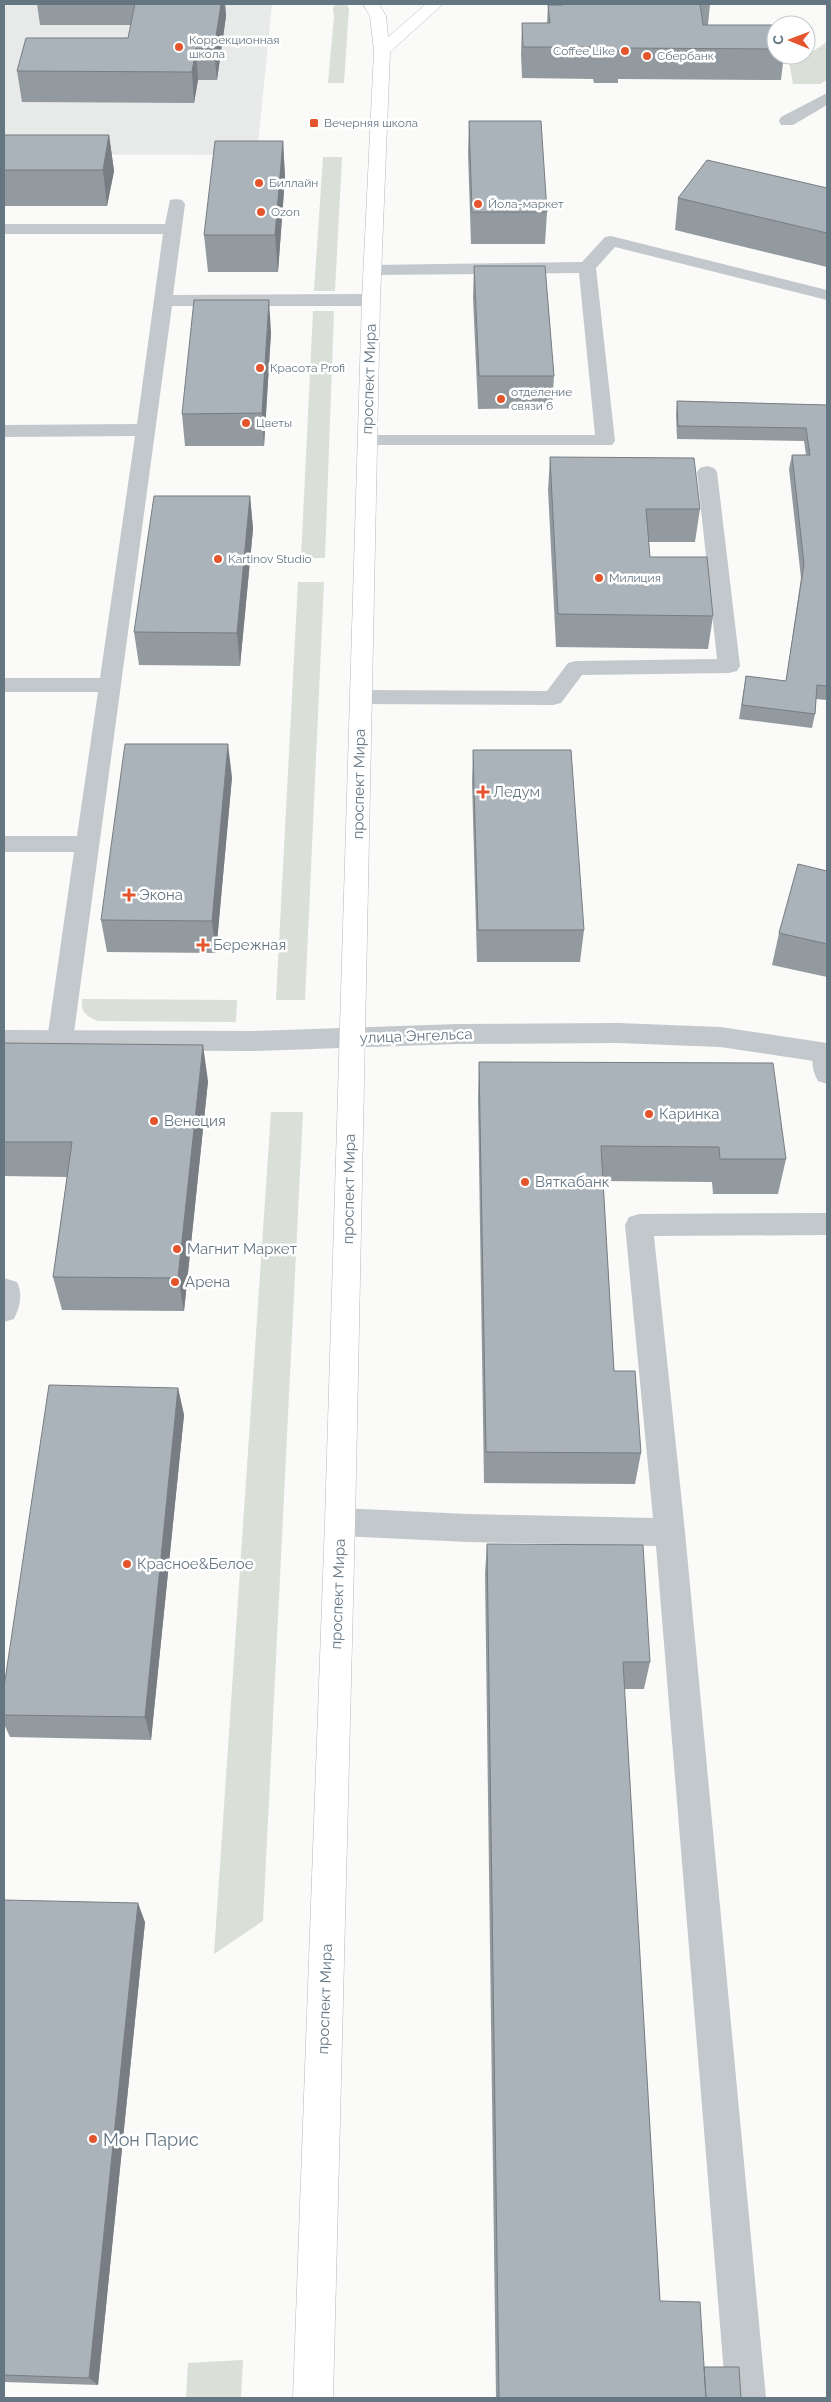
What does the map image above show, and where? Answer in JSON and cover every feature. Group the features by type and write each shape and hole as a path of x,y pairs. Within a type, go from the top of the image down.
{"main road":[{"name":"проспект Мира","path":"313,2398 340,1522 371,300 382,51 378,16 371,4"},
{"path":"382,51 435,4"}],"street":[{"path":"787,121 827,98"},
{"path":"60,1040 176,204"},
{"path":"4,229 173,229"},
{"path":"372,270 587,267 611,241 827,295"},
{"path":"368,441 604,441 587,267"},
{"path":"163,301 371,300"},
{"path":"4,431 146,430"},
{"path":"360,697 553,698 576,668 729,666 707,472"},
{"path":"4,685 108,685"},
{"path":"4,844 87,844"},
{"name":"улица Энгельса","path":"4,1040 254,1040 618,1033 720,1037 826,1060"},
{"path":"746,2398 670,1532 638,1226 827,1224"},
{"path":"4,1290 7,1290 4,1310"},
{"path":"340,1522 468,1528 670,1532"}],"shaded area":[{"path":"4,4 272,4 257,155 4,154"},
{"path":"336,4 346,4 349,8 344,83 328,83 334,17 333,7"},
{"path":"827,42 827,80 820,84 793,84 789,65 816,65 816,49"},
{"path":"323,157 342,157 335,291 314,291"},
{"path":"313,311 334,311 325,558 301,558"},
{"path":"298,582 324,582 305,1000 276,1000"},
{"path":"82,999 237,1000 236,1022 98,1021 83,1011"},
{"path":"271,1112 303,1112 263,1921 214,1954"},
{"path":"243,2360 241,2398 186,2398 188,2363"}],"building":[{"path":"135,4 221,4 214,49 196,48 192,72 17,71 26,38 128,38"},
{"path":"700,4 703,25 766,25 766,49 620,48 620,51 596,51 595,47 523,47 522,23 550,23 548,5"},
{"path":"469,121 541,121 547,212 472,212"},
{"path":"4,135 109,135 103,170 4,170"},
{"path":"215,141 283,141 275,235 204,235"},
{"path":"707,160 827,188 827,233 678,198"},
{"path":"474,266 545,266 554,376 479,376"},
{"path":"194,300 269,300 262,413 182,414"},
{"path":"677,401 827,405 827,686 817,685 815,714 742,705 746,676 786,681 804,564 792,455 810,455 806,428 678,426"},
{"name":"Милиция","path":"550,457 694,458 700,509 646,509 650,557 707,557 713,616 558,614"},
{"path":"154,496 250,496 237,633 134,632"},
{"path":"125,744 228,744 212,921 101,920"},
{"path":"473,750 571,750 584,930 478,930"},
{"path":"798,864 827,871 827,944 779,933"},
{"path":"4,1043 203,1045 178,1278 53,1277 72,1142 4,1142"},
{"path":"479,1062 773,1063 786,1159 720,1159 719,1147 601,1146 614,1371 635,1371 641,1453 486,1452"},
{"path":"49,1385 178,1388 145,1717 4,1715 4,1687"},
{"path":"487,1544 643,1545 650,1662 623,1662 660,2301 700,2302 706,2398 499,2398"},
{"path":"4,1900 138,1903 89,2378 4,2375"},
{"path":"704,2367 739,2367 741,2398 706,2398"}],"place":[{"name":"Коррекционная школа","path":"179,47"},
{"name":"Coffee Like","path":"625,51"},
{"name":"Сбербанк","path":"647,56"},
{"name":"Вечерняя школа","path":"314,123"},
{"name":"Биллайн","path":"259,183"},
{"name":"Йола-маркет","path":"478,204"},
{"name":"Ozon","path":"261,212"},
{"name":"Красота Profi","path":"260,368"},
{"name":"отделение связи 6","path":"501,399"},
{"name":"Цветы","path":"246,423"},
{"name":"Kartinov Studio","path":"218,559"},
{"name":"Милиция","path":"599,578"},
{"name":"Ледум","path":"483,792"},
{"name":"Экона","path":"129,895"},
{"name":"Бережная","path":"203,945"},
{"name":"Каринка","path":"649,1114"},
{"name":"Венеция","path":"154,1121"},
{"name":"Вяткабанк","path":"525,1182"},
{"name":"Магнит Маркет","path":"177,1249"},
{"name":"Арена","path":"175,1282"},
{"name":"Красное&Белое","path":"127,1564"},
{"name":"Мон Парис","path":"93,2139"}]}
